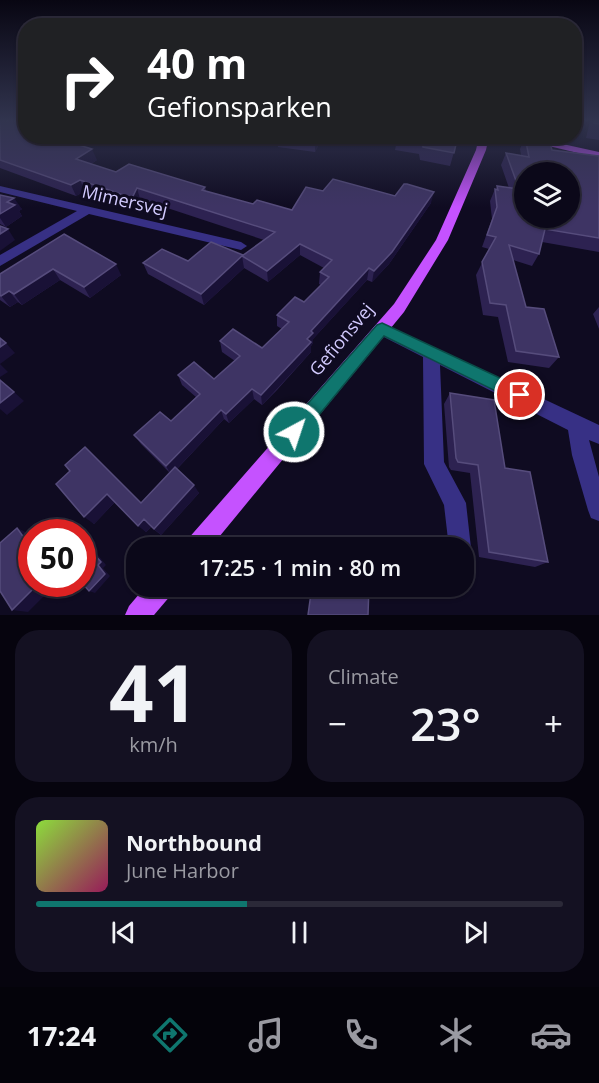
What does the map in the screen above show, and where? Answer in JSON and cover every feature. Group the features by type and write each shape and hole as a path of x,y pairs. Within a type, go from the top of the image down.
{"main road":[{"name":"Gefionsvej","path":"204,537 399,308 442,240 482,150"},
{"path":"574,150 599,155"},
{"path":"138,615 153,597"}],"street":[{"name":"Mimersvej","path":"0,189 241,246"},
{"path":"0,261 88,209"},
{"path":"382,329 599,435"},
{"path":"431,352 434,464 455,503 459,537"},
{"path":"577,424 582,455 599,510"}],"building":[{"path":"0,150 91,150 76,159 116,172 129,164 205,187 202,190 253,204 257,200 292,210 306,187 323,191 333,179 395,196 404,184 434,192 392,252 374,271 369,268 311,331 313,333 307,339 311,342 261,395 252,389 226,414 221,410 166,466 134,435 160,412 171,421 200,394 178,375 194,362 214,379 240,356 220,341 233,329 262,348 289,322 277,315 295,297 304,302 329,277 320,272 332,260 300,244 267,271 242,256 275,232 137,188 132,198 80,180 71,185 0,160"},
{"path":"437,150 455,150 454,153"},
{"path":"528,150 552,150 599,156 599,238 545,229 539,254 509,245 526,307 544,309 559,357 516,351 506,305 490,303 482,262 496,237 487,235 497,207 495,189 498,190 497,186 514,188 514,228 580,228 580,162 514,162 514,175 506,153 529,157"},
{"path":"0,195 14,198 7,202 15,205 0,214"},
{"path":"0,226 8,229 0,234"},
{"path":"64,234 116,264 84,287 53,269 14,294 9,291 0,295 0,274"},
{"path":"211,242 243,255 201,294 143,263 162,249 188,261"},
{"path":"0,338 6,343 0,347"},
{"path":"0,380 14,392 0,403"},
{"path":"450,393 494,400 505,468 530,472 548,562 489,552 478,465 458,462 456,458"},
{"path":"85,447 141,503 175,467 194,485 154,529 144,519 138,526 107,494 84,517 56,484 70,471 65,465"},
{"path":"17,528 18,597 25,597 12,610 0,591 0,543"},
{"path":"96,556 101,562 98,565 105,574 96,584"},
{"path":"310,597 369,597 368,615 308,615"}],"route":[{"path":"294,432 382,329 520,395"}]}
